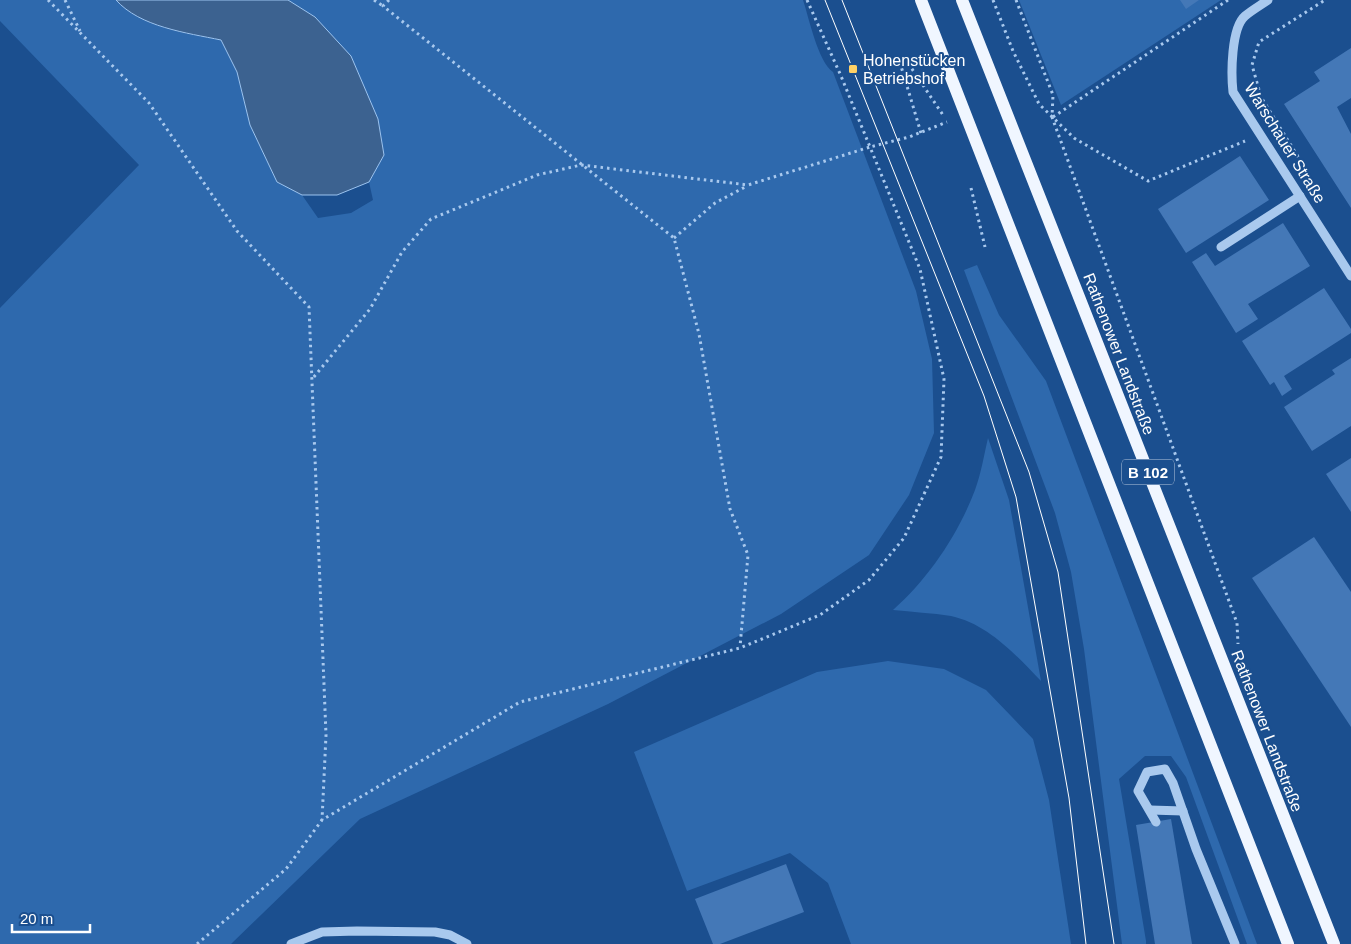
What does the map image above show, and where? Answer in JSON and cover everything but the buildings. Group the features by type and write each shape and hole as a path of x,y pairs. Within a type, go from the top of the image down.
{"main road":[{"name":"B 102","path":"921,0 1288,944"},
{"name":"Rathenower Landstraße","path":"962,0 1334,944"}],"street":[{"name":"Warschauer Straße","path":"1268,0 1244,17 1236,38 1230,70 1233,92 1351,276"},
{"path":"1221,247 1300,196"},
{"path":"1156,822 1138,790 1147,772 1165,769 1235,944"},
{"path":"1150,810 1182,811"},
{"path":"291,944 322,932 366,931 435,932 450,935 467,944"}],"path":[{"path":"48,0 149,103 237,231 309,307 326,734 322,820"},
{"path":"65,0 82,35"},
{"path":"374,0 674,238 699,334 730,509 748,555 740,648"},
{"path":"383,6 389,0"},
{"path":"197,944 286,869 322,820 520,702 740,648 820,615 869,580 904,538 942,458 944,379 920,269 841,76 807,0"},
{"path":"993,0 1013,51 1039,104 1074,138 1148,181 1280,127"},
{"path":"1016,0 1053,95 1052,117 1237,623 1238,652"},
{"path":"1052,117 1228,0"},
{"path":"1311,176 1261,97 1252,65 1259,42 1325,0"},
{"path":"921,133 901,66 908,63 948,122 951,131"},
{"path":"674,238 715,203 748,185 921,133 937,126"},
{"path":"313,378 370,310 402,252 431,219 537,175 581,165 748,185"},
{"path":"970,185 985,247"}],"shaded area":[{"path":"0,0 116,0 138,17 151,23 179,32 221,40 237,72 250,125 277,182 302,195 318,218 351,213 373,200 369,182 384,155 378,119 315,17 288,0 803,0 818,50 833,72 916,291 932,359 934,433 909,495 869,555 781,614 608,704 360,819 231,944 0,944 0,308 139,165 0,21"},
{"path":"116,0 288,0 315,17 351,56 378,119 384,155 369,182 337,195 302,195 277,182 250,125 237,72 221,40 165,28 151,23 138,17"},
{"path":"1019,0 1221,0 1061,105"},
{"path":"977,265 999,315 1046,381 1257,944 1247,944 1186,777 1171,756 1145,756 1119,779 1146,944 1122,944 1084,649 1071,572 1055,513 964,270"},
{"path":"988,438 1009,500 1041,681 1000,642 977,626 951,616 893,610 930,570 951,540 968,507 977,484"},
{"path":"888,661 944,669 986,690 1033,739 1049,800 1071,944 851,944 828,883 790,853 687,891 634,752 817,672"}],"tram line":[{"path":"825,0 984,396 1016,497 1069,798 1086,944"},
{"path":"842,0 1029,472 1058,572 1114,944"}],"place":[{"name":"Hohenstücken Betriebshof","path":"853,69"}]}
